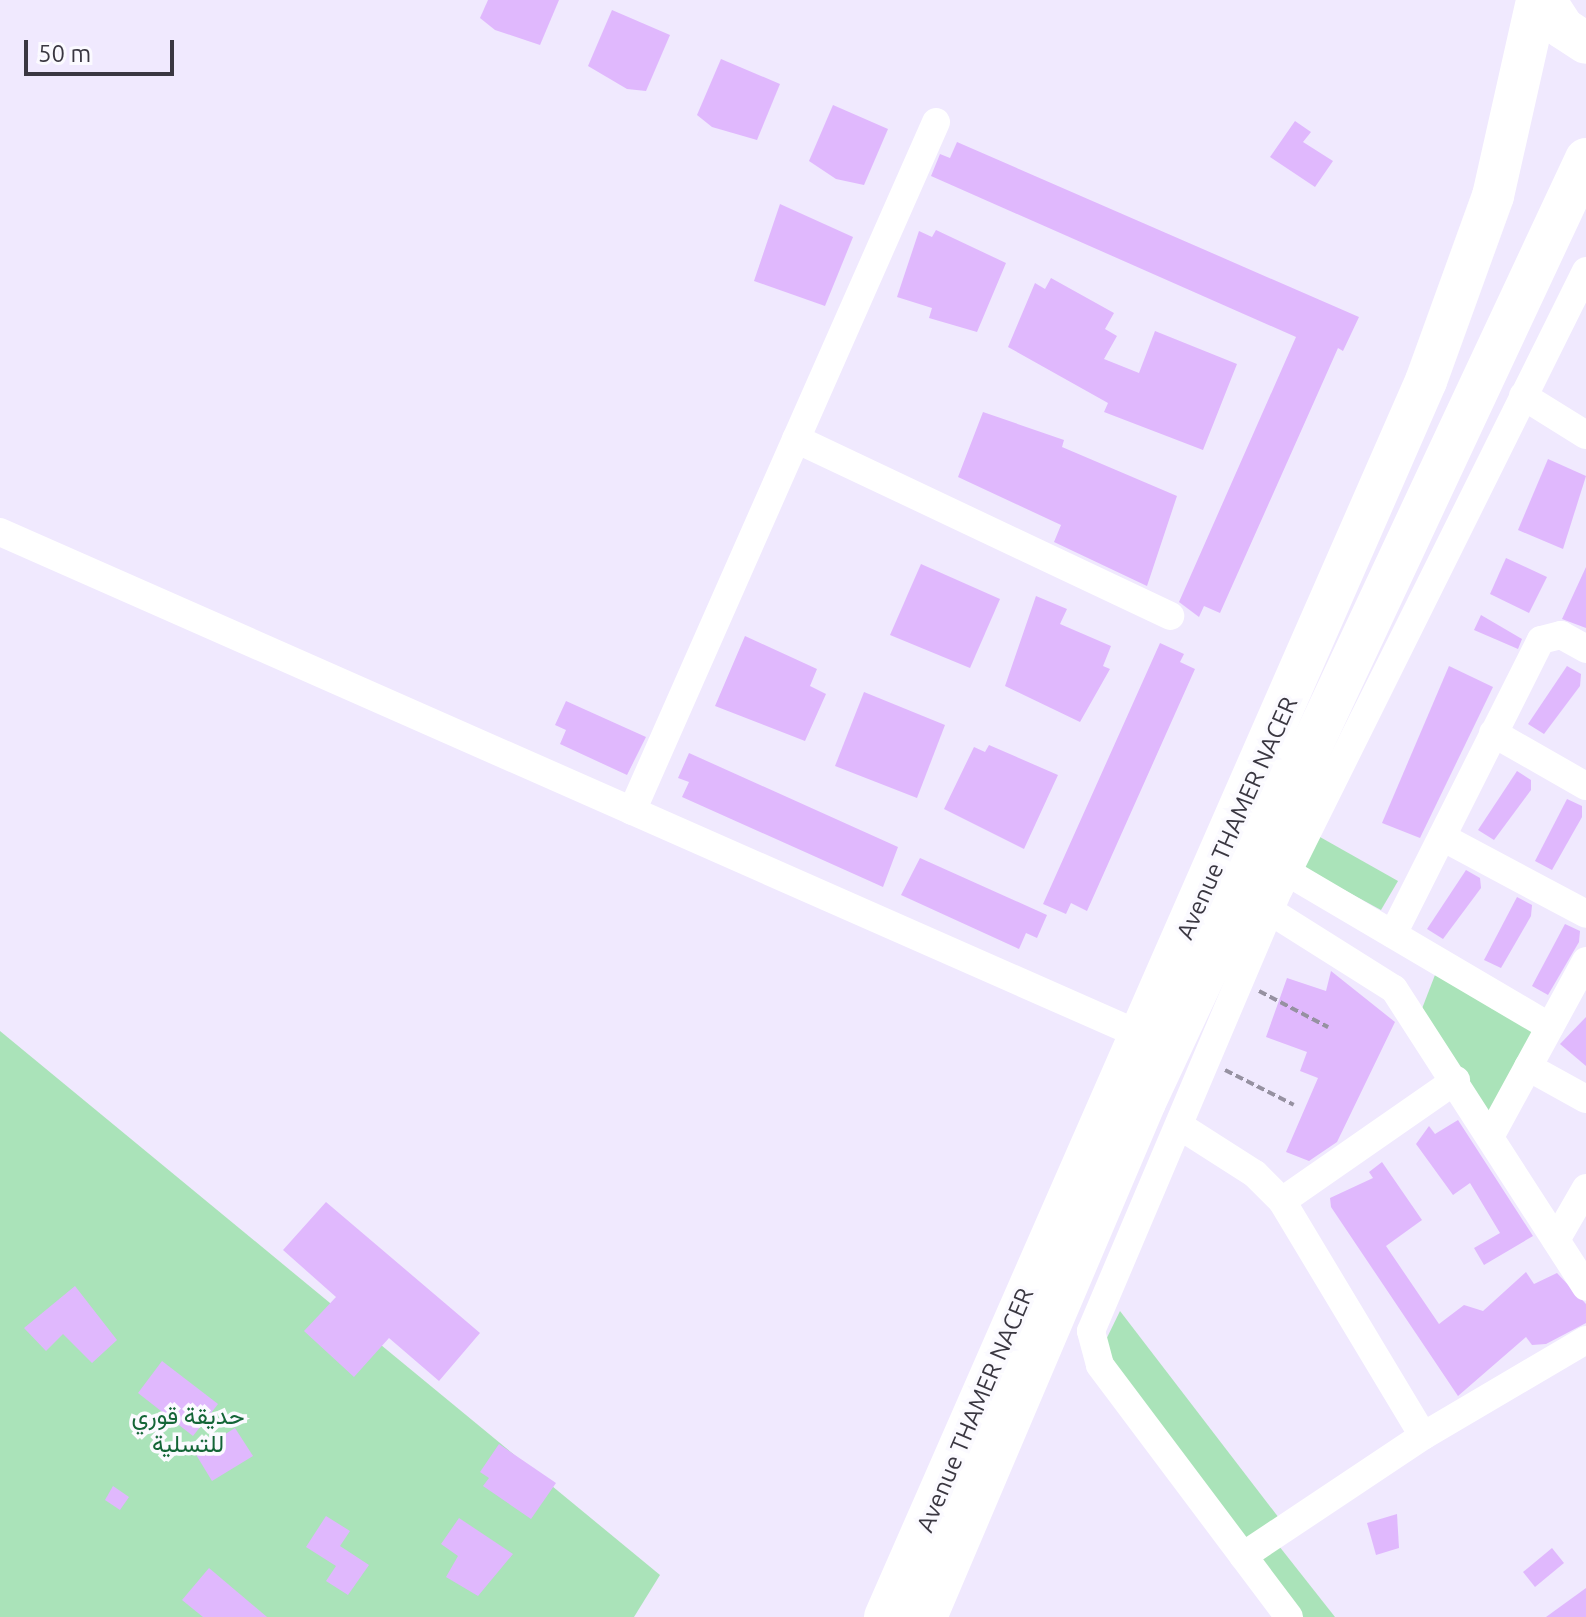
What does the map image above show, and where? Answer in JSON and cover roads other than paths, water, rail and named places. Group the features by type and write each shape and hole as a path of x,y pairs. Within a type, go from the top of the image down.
{"highway":[{"name":"Avenue THAMER NACER","path":"885,1617 1138,1034 1280,725 1450,320 1510,133 1537,0"},
{"path":"1545,0 1563,28 1586,43"},
{"name":"Avenue THAMER NACER","path":"926,1617 1152,1087 1586,159"}],"street":[{"path":"632,811 936,122"},
{"path":"1289,1617 1090,1342 1183,1128 1287,872 1523,396 1584,281"},
{"path":"1523,396 1586,435"},
{"path":"796,439 1170,616"},
{"path":"0,532 1138,1034"},
{"path":"1393,934 1541,640 1561,635 1586,649"},
{"path":"1493,733 1586,786"},
{"path":"1442,837 1586,914"},
{"path":"1287,872 1550,1027"},
{"path":"1270,911 1394,989 1456,1080 1586,1287"},
{"path":"1491,1135 1586,961"},
{"path":"1528,1067 1586,1099"},
{"path":"1282,1201 1456,1080"},
{"path":"1183,1128 1255,1174 1282,1201 1423,1436"},
{"path":"1556,1240 1586,1188"},
{"path":"1243,1556 1423,1436 1586,1340"}],"park label":[{"name":"حديقة قوري للتسلية","path":"188,1430"}]}
